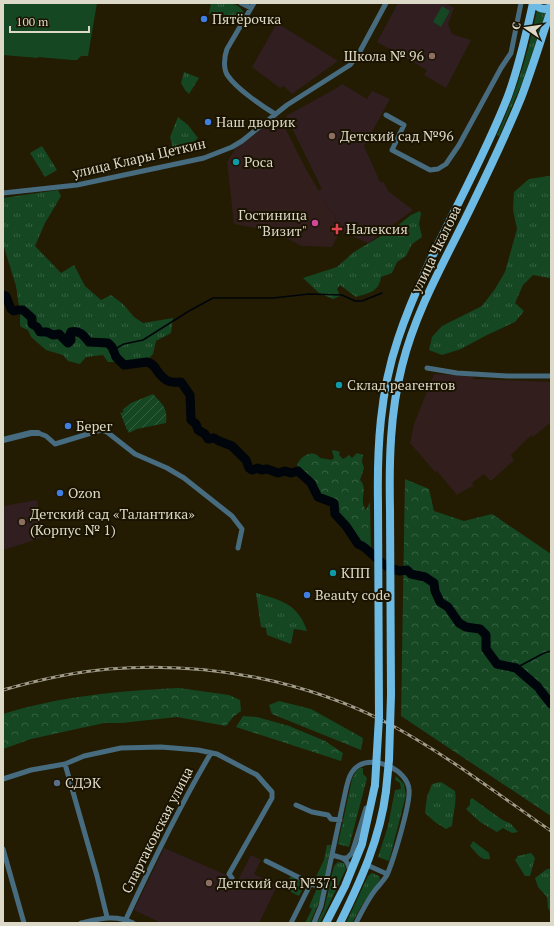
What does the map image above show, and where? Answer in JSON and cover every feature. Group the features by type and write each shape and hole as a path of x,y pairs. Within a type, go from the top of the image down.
{"main road":[{"path":"534,3 541,9 549,8 551,6"},
{"name":"улица Чкалова","path":"326,923 351,872 362,844 375,784 379,710 377,462 385,388 398,339 414,297 493,132 508,96 519,63 534,3"},
{"name":"улица Чкалова","path":"340,923 367,865 381,822 386,791 389,760 391,695 389,461 392,417 401,372 409,343 425,302 504,138 533,67 551,10"}],"street":[{"path":"241,3 251,8"},
{"path":"254,3 225,54 225,69 228,76 255,100 276,114"},
{"name":"улица Клары Цеткин","path":"3,193 77,185 204,158 242,141 276,114 350,65 362,48 386,3"},
{"path":"386,115 404,125 392,150 430,170 438,169 446,164 511,53 521,3"},
{"path":"511,53 519,63"},
{"path":"427,368 457,373 507,376 551,376"},
{"path":"3,440 31,433 38,433 46,436 55,444 101,430 107,432 136,454 178,474 232,516 242,529 238,548"},
{"path":"3,779 31,770 65,764 84,756 133,747 180,748 217,754 256,775 272,792 272,798 229,874 232,878"},
{"name":"Спартаковская улица","path":"126,919 188,792 211,753"},
{"path":"314,923 326,888 349,779 353,771 358,766 368,762 394,769 403,777 409,789 408,805 387,874 365,905 356,923"},
{"path":"65,764 97,876 106,917"},
{"path":"343,858 347,858 352,853 375,784"},
{"path":"296,805 312,812 328,815 331,819 340,820"},
{"path":"3,849 24,923"},
{"path":"332,855 343,858 348,863 351,872"},
{"path":"266,861 311,883 326,888"},
{"path":"367,865 387,874"},
{"path":"291,923 311,883"},
{"path":"81,923 106,917 126,919 133,923"}],"shaded area":[{"name":"Школа № 96","path":"398,3 445,3 454,8 448,24 452,34 471,40 446,88 424,75 427,70 377,42"},
{"path":"277,23 338,61 292,94 284,86 280,88 252,67"},
{"name":"Детский сад №96","path":"342,84 367,99 372,91 390,99 364,146 380,182 384,182 388,191 413,210 368,243 340,231 333,211 330,210 318,191 322,189 286,116"},
{"path":"276,116 281,120 306,169 330,210 333,211 340,231 332,247 302,246 272,231 234,224 227,162 235,149"},
{"path":"434,374 473,376 473,379 551,382 551,422 533,437 532,435 525,441 511,455 514,460 491,481 484,474 472,483 474,486 457,495 437,471 435,472 410,443 414,424"},
{"name":"Детский сад «Талантика» (Корпус № 1)","path":"37,500 44,537 3,550 3,506"},
{"name":"Детский сад №371","path":"164,848 238,880 251,855 261,860 254,874 277,886 259,923 161,923 134,910"}],"green space":[{"path":"3,3 97,3 88,56 81,56 77,60 72,60 3,55"},
{"path":"211,3 234,4 244,13 238,21 209,14"},
{"path":"442,6 450,11 441,27 433,22"},
{"path":"537,10 546,12 522,83 499,136 497,135 521,73"},
{"path":"184,72 199,78 189,94 181,83"},
{"path":"178,117 188,125 198,138 179,156 174,152 170,137"},
{"path":"42,146 57,170 45,177 30,153"},
{"path":"551,176 550,278 533,275 523,285 515,303 524,311 515,322 461,349 442,355 429,350 432,337 442,326 482,306 495,289 505,272 517,229 513,210 514,192 529,179"},
{"path":"58,190 61,196 45,223 35,246 61,273 74,265 85,286 101,300 111,295 123,304 134,317 143,323 173,318 171,333 156,341 153,354 140,367 126,362 108,362 103,355 86,357 80,364 68,361 63,355 46,350 31,337 28,330 20,325 20,313 16,286 3,244 3,198"},
{"path":"420,211 421,214 419,224 422,237 412,244 406,256 397,262 392,273 381,277 378,286 373,291 356,297 340,285 337,289 340,296 333,299 319,293 303,278 337,267 354,252 396,227 411,215"},
{"path":"153,394 164,407 166,423 137,429 129,433 120,412 122,413 124,411 122,410 131,403"},
{"path":"333,450 340,452 339,455 343,459 349,455 352,458 357,453 363,455 362,462 364,468 360,480 364,487 363,502 366,510 370,502 371,552 358,543 347,524 336,513 336,503 318,495 312,483 304,472 297,466 303,457 310,454 317,455 320,458 332,460 334,457"},
{"path":"405,479 429,489 434,511 464,521 492,514 551,554 551,816 401,716"},
{"path":"256,593 288,604 299,615 307,631 294,629 291,644 267,635 266,628 261,627"},
{"path":"179,688 229,695 240,700 241,711 233,717 226,726 177,717 121,723 104,723 31,739 3,749 3,714 46,703 90,695"},
{"path":"279,701 311,709 363,738 361,750 272,714 269,705"},
{"path":"243,716 257,717 289,726 325,741 343,753 341,761 236,727"},
{"path":"363,768 363,774 367,778 349,847 338,844 352,779 356,771"},
{"path":"396,776 404,784 406,795 389,861 378,857 388,826 395,790 401,789 400,783 395,780"},
{"path":"441,782 455,791 452,826 446,829 425,813 427,797 432,784"},
{"path":"472,798 501,819 511,824 518,832 512,833 503,828 497,832 480,822 466,809 470,805 470,800"},
{"path":"473,841 489,853 490,859 484,859 476,853 470,846"},
{"path":"327,845 331,845 323,886 313,883 324,860"},
{"path":"531,853 535,858 530,876 525,876 515,860 518,856"},
{"path":"338,862 344,863 346,869 320,923 317,923 324,909 334,866"},
{"path":"547,869 551,869 551,913 548,908 547,897 538,887 535,878"},
{"path":"372,873 379,876 380,879 378,883 362,905 352,923 346,923 368,876"},
{"path":"291,875 306,882 299,896 285,889"},
{"path":"317,888 321,888 322,890 321,898 310,923 305,923 312,909 309,907"}],"waterway":[{"path":"113,350 124,344 143,340 189,311 213,298 273,298 309,294 342,295 355,301 362,301 382,293"},
{"path":"3,295 6,296 11,309 14,311"},
{"path":"18,310 23,310 32,318 32,324 37,327 40,332 47,332 53,335 59,334 68,343 71,340 71,332 77,332 89,342 108,343 112,347 116,357 124,365 147,362 153,365 164,379 173,382 181,382 190,395 191,420 196,424 198,430 205,434 208,439 214,438 232,446 246,460 249,468 252,470 258,468 261,470 267,469 278,473 285,471 291,473 298,471 311,483 318,497 334,503 335,514 346,526 358,544 364,547 388,567 399,571 407,570 411,574 425,577 434,583 435,591 440,602 448,607 459,623 466,627 480,629 486,635 486,649 497,664 516,668 538,687"},
{"path":"516,668 544,653 551,651"},
{"path":"540,690 551,704"}],"railway":[{"path":"3,690 69,674 109,669 146,667 219,671 255,677 291,686 360,710 393,726 434,750 551,831"}],"place":[{"name":"Пятёрочка","path":"204,19"},
{"name":"Школа № 96","path":"432,56"},
{"name":"Наш дворик","path":"208,122"},
{"name":"Детский сад №96","path":"332,136"},
{"name":"Роса","path":"236,162"},
{"name":"Гостиница \"Визит\"","path":"315,223"},
{"name":"Налексия","path":"337,229"},
{"name":"Склад реагентов","path":"339,385"},
{"name":"Берег","path":"68,426"},
{"name":"Ozon","path":"60,493"},
{"name":"Детский сад «Талантика» (Корпус № 1)","path":"22,522"},
{"name":"КПП","path":"333,573"},
{"name":"Beauty code","path":"307,595"},
{"name":"СДЭК","path":"57,783"},
{"name":"Детский сад №371","path":"209,883"}]}
